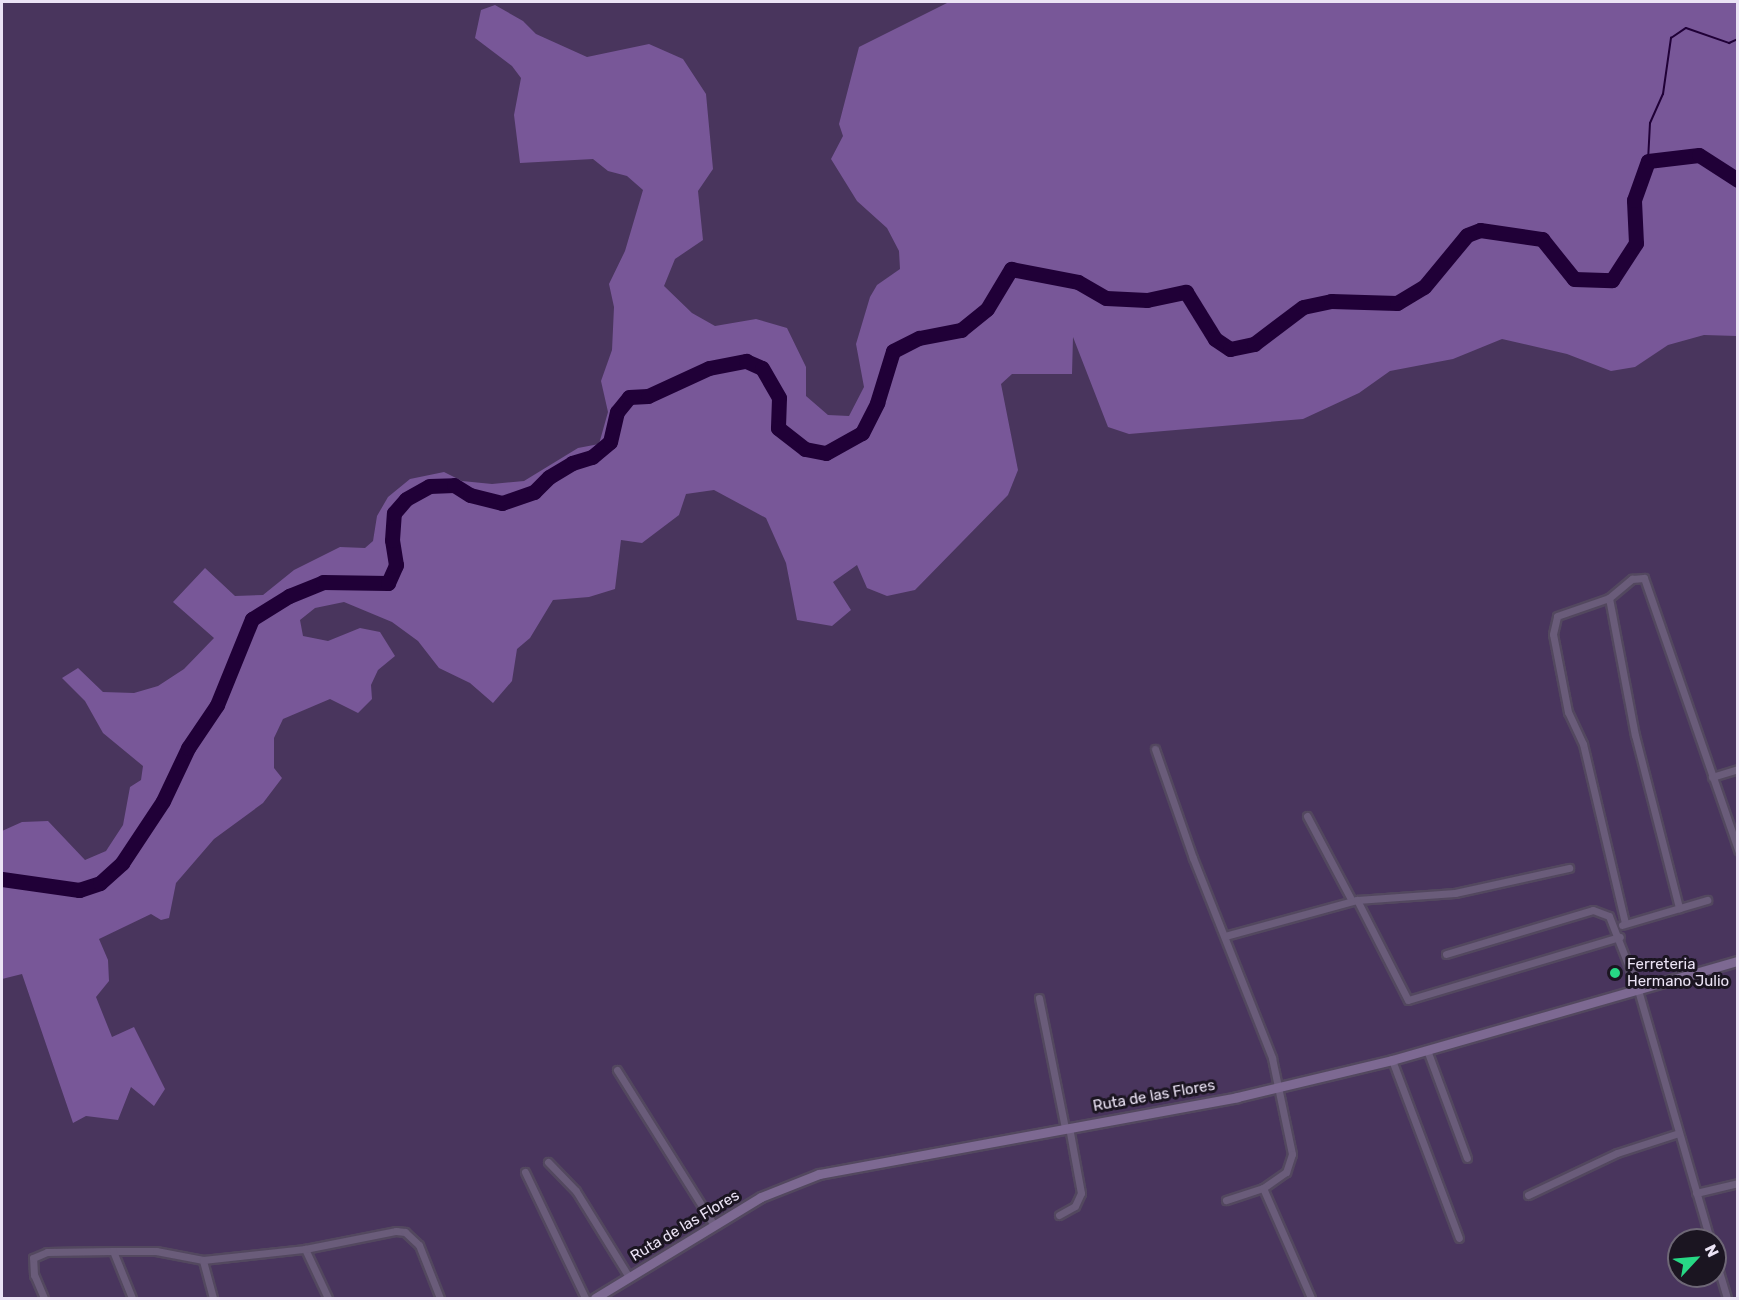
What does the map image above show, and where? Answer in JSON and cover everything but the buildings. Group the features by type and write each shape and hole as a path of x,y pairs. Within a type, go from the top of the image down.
{"main road":[{"name":"Ruta de las Flores","path":"595,1299 761,1197 819,1174 1277,1087 1392,1060 1737,961"}],"street":[{"path":"1625,923 1583,744 1568,712 1553,634 1557,616 1609,598 1638,577 1648,584 1737,850"},
{"path":"1609,598 1635,735 1679,908"},
{"path":"1155,749 1272,1058 1292,1164 1263,1188 1226,1200"},
{"path":"1712,777 1737,769"},
{"path":"1307,816 1408,1000 1620,937"},
{"path":"1225,936 1354,901 1465,891 1569,868"},
{"path":"1617,928 1625,923 1707,900"},
{"path":"1446,954 1593,910 1605,912 1617,928 1638,990 1706,1228"},
{"path":"1039,998 1081,1193 1075,1206 1059,1215"},
{"path":"1427,1050 1467,1158"},
{"path":"1392,1060 1458,1238"},
{"path":"617,1070 714,1225"},
{"path":"1528,1195 1617,1153 1679,1133"},
{"path":"548,1162 576,1191 629,1277"},
{"path":"525,1172 585,1299"},
{"path":"1696,1193 1737,1183"},
{"path":"1263,1188 1311,1299"},
{"path":"44,1299 34,1275 33,1258 47,1252 156,1251 203,1260 305,1249 405,1232 419,1245 440,1299"},
{"path":"305,1249 328,1299"},
{"path":"113,1251 132,1299"},
{"path":"203,1260 213,1299"}],"shaded area":[{"path":"2,2 1737,2 1737,1298 2,1298"},
{"path":"949,2 1737,2 1737,336 1704,335 1668,345 1635,367 1611,371 1567,354 1502,339 1453,359 1390,371 1359,393 1303,419 1129,434 1108,427 1073,337 1072,374 1012,374 1001,384 1018,470 1008,495 915,590 887,596 867,588 857,565 833,582 851,610 832,626 797,620 786,563 766,518 714,490 686,494 679,515 642,543 621,540 615,589 589,597 553,600 530,638 517,649 512,681 493,703 470,683 439,668 418,641 392,622 344,602 315,608 300,620 303,636 328,641 360,628 380,632 395,656 378,670 371,685 372,699 358,713 330,699 283,719 274,738 274,768 282,778 263,803 214,839 176,883 169,918 161,920 151,914 99,939 108,960 109,981 96,997 112,1037 134,1027 165,1089 154,1106 131,1087 118,1120 86,1116 73,1123 22,974 2,979 2,831 22,822 48,821 85,860 106,851 123,825 130,787 141,780 143,766 103,733 85,701 62,678 78,668 103,692 134,693 158,686 184,669 214,638 173,602 205,568 235,596 263,595 294,570 340,547 365,548 373,541 377,516 388,497 410,479 444,472 462,481 492,484 524,481 578,448 599,444 608,412 601,381 612,350 614,307 609,284 625,251 643,190 627,176 608,171 593,159 520,163 514,115 521,78 512,66 475,38 481,10 495,5 523,21 536,34 587,57 649,44 683,59 706,94 713,169 698,191 703,240 675,259 664,286 692,313 715,326 756,319 787,328 806,367 806,396 828,415 849,416 864,387 856,344 870,297 877,285 900,269 899,251 887,228 857,201 831,159 843,136 839,124 859,47"}],"waterway":[{"path":"1648,161 1650,123 1663,94 1671,38 1686,28 1729,43 1738,39"},
{"path":"2,879 79,890 100,883 122,863 163,801 188,748 217,705 252,619 289,596 323,582 388,583 396,565 392,540 394,513 406,499 429,486 454,485 470,495 502,503 534,492 549,477 572,463 592,457 610,442 617,412 629,397 648,396 709,368 746,361 762,368 779,398 778,428 805,449 826,453 862,433 877,403 893,351 919,338 961,330 987,309 1011,269 1078,282 1106,298 1147,300 1186,292 1215,339 1230,349 1254,344 1303,307 1331,301 1397,303 1424,287 1467,235 1480,230 1542,239 1574,279 1612,280 1636,243 1634,200 1648,161 1699,155 1738,180"}],"place":[{"name":"Ferreteria Hermano Julio","path":"1615,973"}]}
